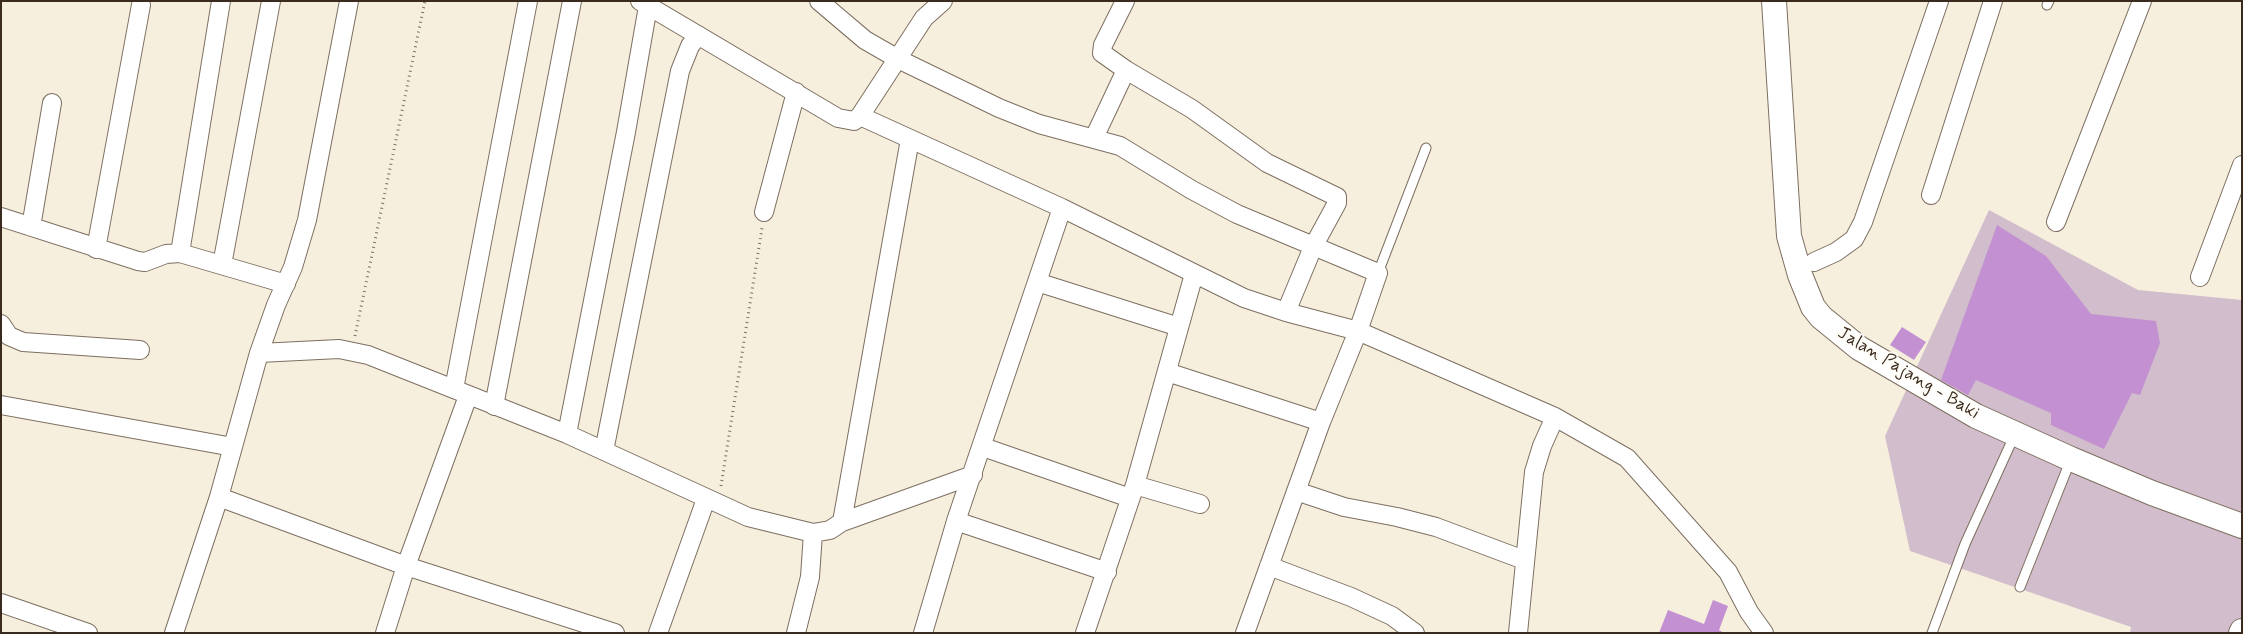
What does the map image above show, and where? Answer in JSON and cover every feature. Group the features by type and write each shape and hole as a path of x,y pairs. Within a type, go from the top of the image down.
{"main road":[{"name":"Jalan Pajang - Baki","path":"1774,1 1789,236 1807,269 1813,307 1838,333 1859,348 1976,416 2070,459 2152,493 2242,526"}],"street":[{"path":"180,253 221,1"},
{"path":"222,265 270,1"},
{"path":"174,633 220,497 259,353 286,284 307,220 349,1"},
{"path":"384,633 461,392 528,1"},
{"path":"494,406 572,1"},
{"path":"819,1 865,40 898,59 999,108 1039,124 1120,146 1192,190 1237,214 1378,272 1358,331 1321,422 1245,633"},
{"path":"567,434 626,132 644,4 838,118 854,120 860,116 924,18 943,1"},
{"path":"1125,1 1101,50 1102,53 1126,70 1192,110 1267,162 1337,197 1337,203 1313,246 1286,312"},
{"path":"1807,269 1854,239 1863,222 1939,1"},
{"path":"1931,195 1993,1"},
{"path":"2056,222 2142,1"},
{"path":"96,249 141,5"},
{"path":"604,451 680,72 690,46 698,35"},
{"path":"1094,138 1126,70"},
{"path":"764,212 796,92"},
{"path":"31,227 52,103"},
{"path":"860,116 1062,208 1244,298 1286,312 1358,331 1556,417 1627,458 1728,572 1749,612 1764,633"},
{"path":"842,522 910,139"},
{"path":"2200,277 2242,166"},
{"path":"923,633 956,521 1062,208"},
{"path":"1,217 138,261 144,262 166,254 180,253 286,284"},
{"path":"1085,633 1107,572 1132,492 1194,274"},
{"path":"1037,282 1179,327"},
{"path":"1,324 9,336 23,342 140,350"},
{"path":"259,353 339,349 368,355 567,434 748,517 813,534 830,530 842,522 973,474"},
{"path":"1167,372 1321,422"},
{"path":"1,405 233,447"},
{"path":"1518,633 1534,472 1542,446 1556,417"},
{"path":"982,447 1132,492 1200,504"},
{"path":"1296,491 1344,507 1436,527 1524,560"},
{"path":"220,497 406,566 615,633"},
{"path":"658,633 712,501"},
{"path":"956,521 1107,572"},
{"path":"796,633 810,577 813,534"},
{"path":"1269,566 1351,597 1392,616 1415,633"},
{"path":"1,603 88,633"}],"lane":[{"path":"1378,272 1426,148"},
{"path":"1932,633 1966,544 2015,434"},
{"path":"2020,587 2070,459"}],"path":[{"path":"352,352 425,1"},
{"path":"712,501 764,212"}],"shaded area":[{"path":"1989,210 2138,290 2242,300 2242,633 2130,633 2131,627 1910,551 1885,436"}],"building":[{"path":"1997,225 2046,256 2091,314 2156,321 2160,343 2140,395 2132,393 2104,449 2051,425 2051,413 1976,380 1968,395 1941,380"},
{"path":"1902,327 1926,342 1914,360 1890,345"},
{"path":"1713,600 1728,606 1719,630 1724,633 1659,633 1668,610 1704,624"}]}
